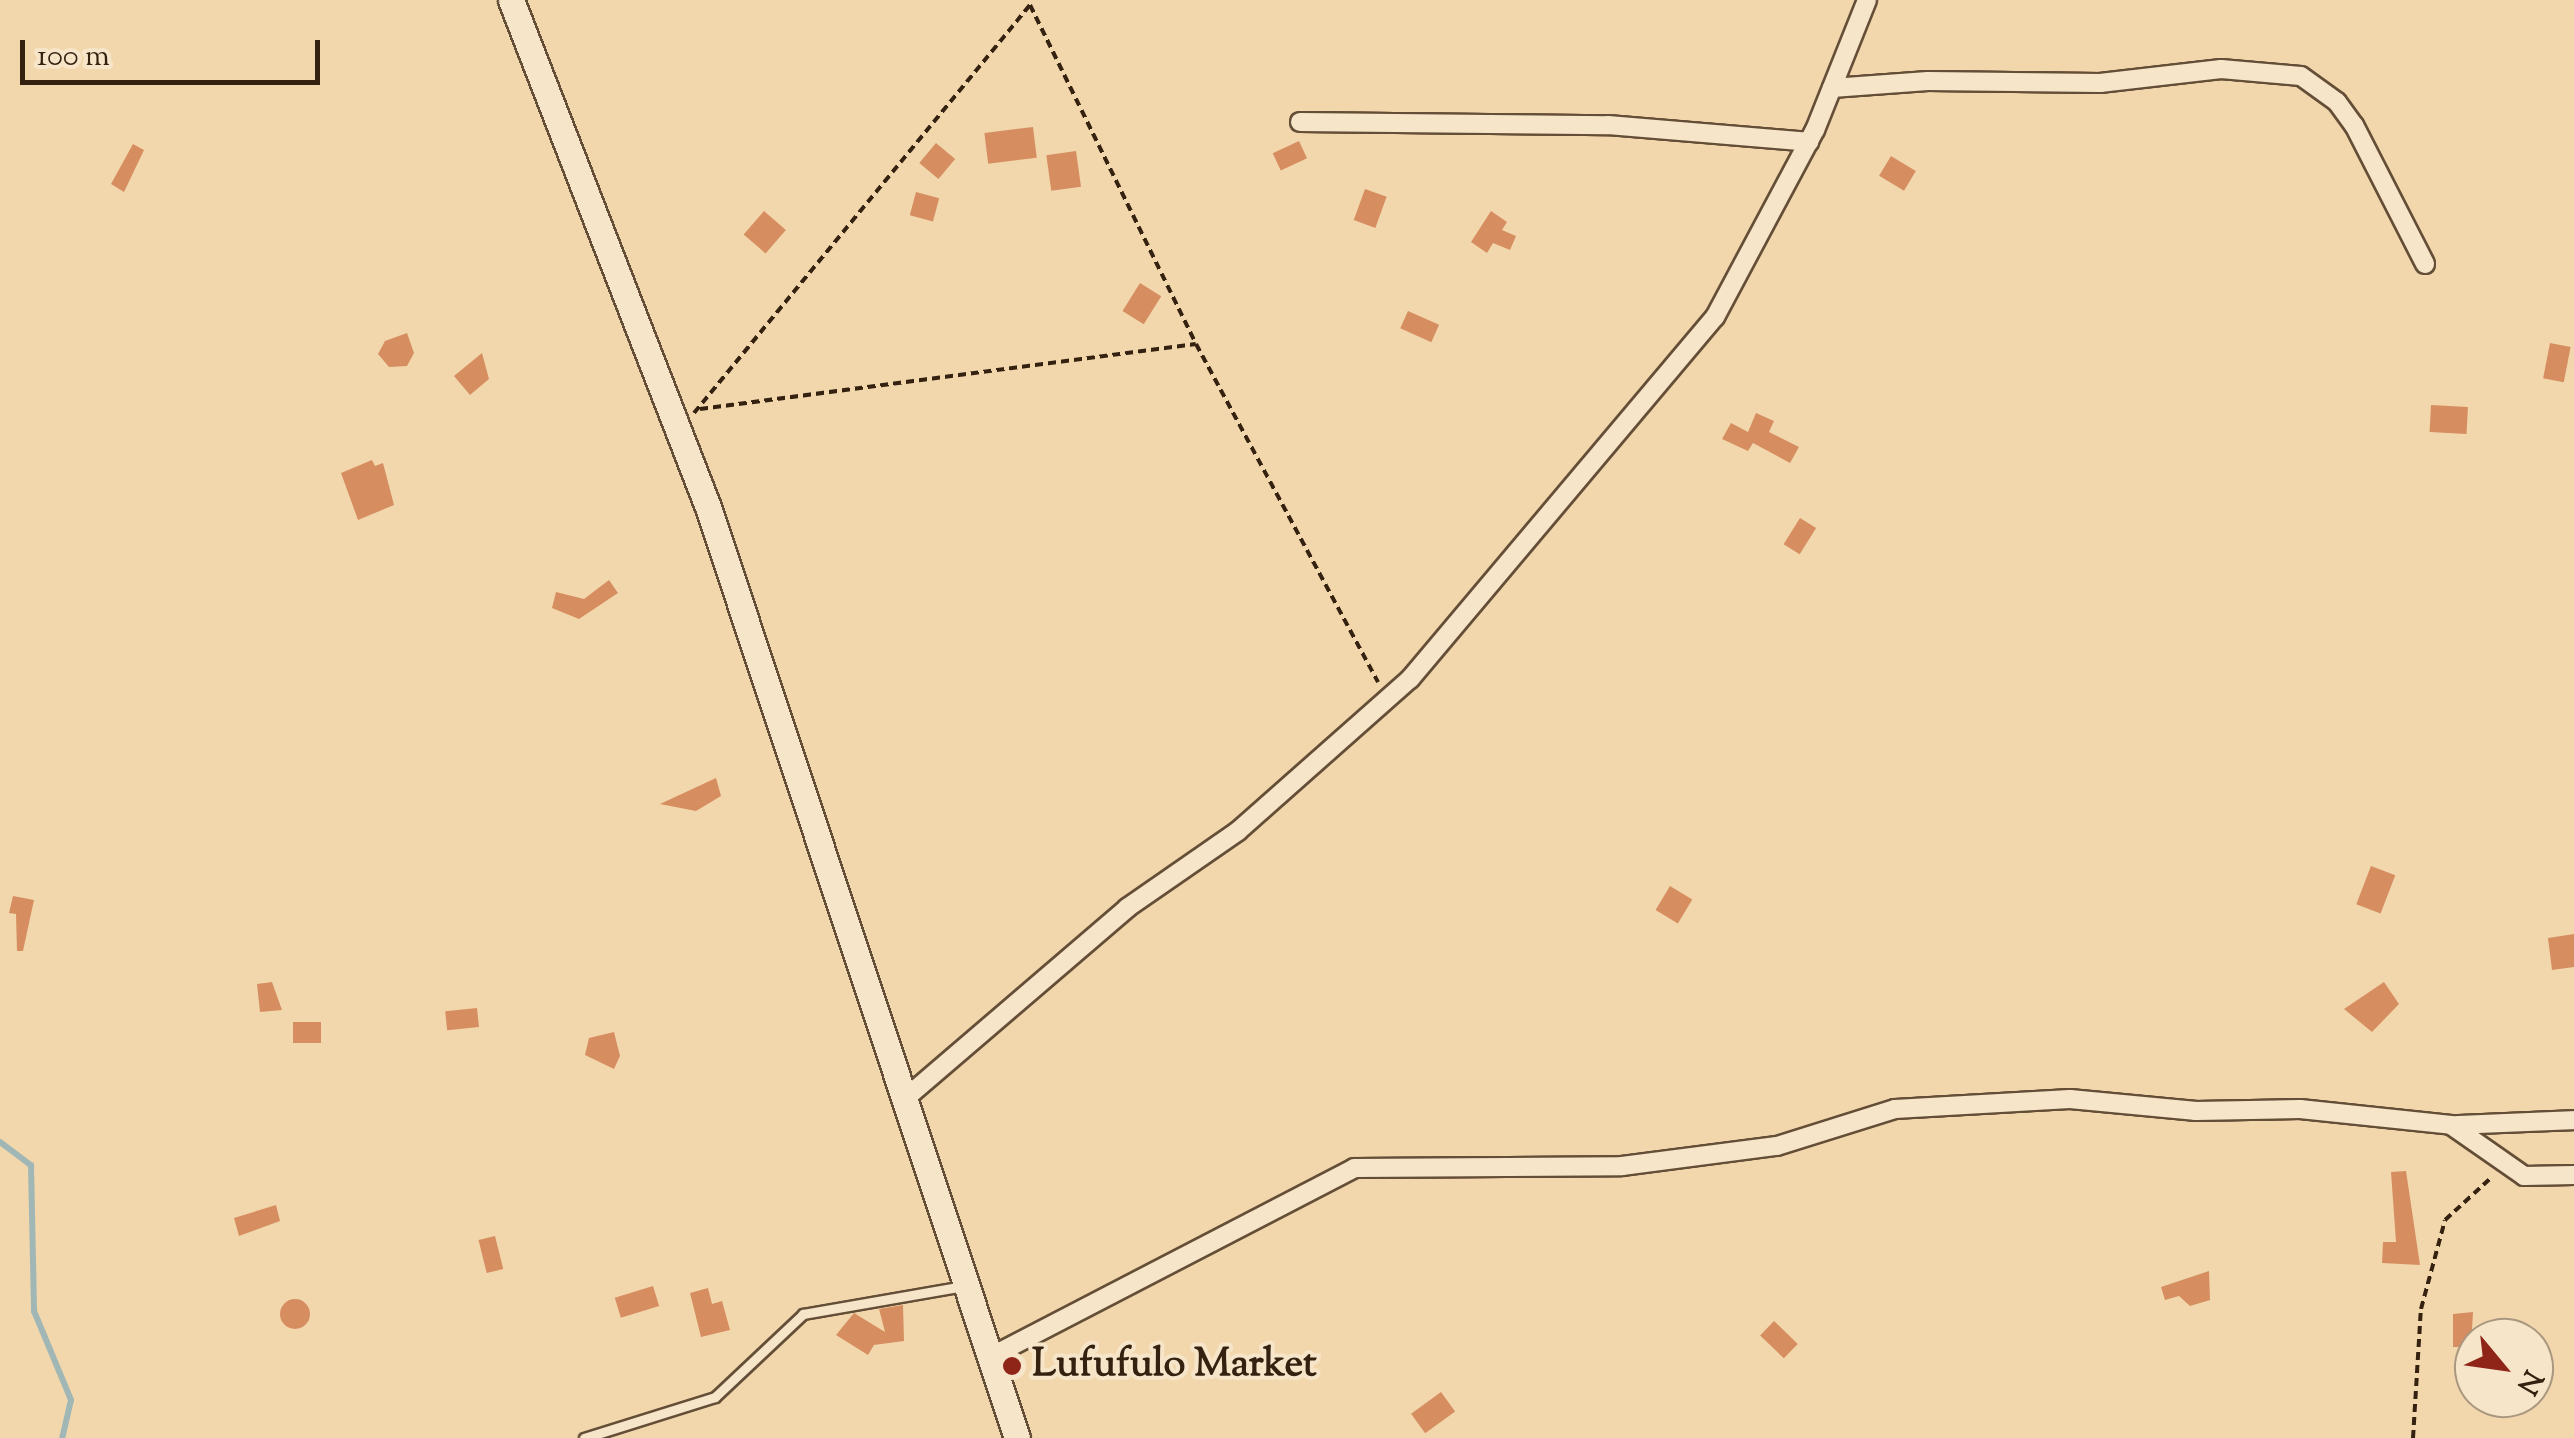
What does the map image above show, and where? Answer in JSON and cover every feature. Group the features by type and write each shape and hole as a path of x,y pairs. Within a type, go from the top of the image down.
{"street":[{"path":"511,0 678,432 908,1096 1016,1438"},
{"path":"908,1096 1127,908 1238,831 1387,699 1715,317 1809,142 1867,0"},
{"path":"1832,88 1928,81 2100,83 2222,68 2301,76 2337,102 2354,125 2425,264"},
{"path":"1300,122 1608,125 1809,142"},
{"path":"990,1358 1354,1168 1622,1166 1712,1157 1778,1146 1896,1109 1983,1100 2126,1100 2196,1112 2300,1110 2451,1125 2574,1120"},
{"path":"2451,1125 2524,1176 2574,1175"}],"lane":[{"path":"584,1438 715,1397 803,1314 967,1286"}],"path":[{"path":"678,432 1030,4 1196,344 1387,699"},
{"path":"697,410 1196,344"},
{"path":"2413,1438 2421,1310 2445,1220 2505,1166"}],"building":[{"path":"1033,127 1037,158 988,164 984,133"},
{"path":"1299,141 1307,158 1281,170 1273,153"},
{"path":"936,143 955,159 938,179 919,163"},
{"path":"133,144 144,150 124,192 111,184"},
{"path":"1076,151 1081,187 1051,191 1046,155"},
{"path":"1891,156 1916,171 1904,191 1879,176"},
{"path":"1365,189 1387,197 1375,228 1354,220"},
{"path":"916,192 939,198 933,221 910,215"},
{"path":"764,211 786,230 766,253 744,234"},
{"path":"1491,211 1507,222 1502,230 1516,236 1510,250 1493,243 1487,253 1471,242"},
{"path":"1140,283 1161,296 1144,324 1123,311"},
{"path":"1408,311 1439,325 1431,342 1400,328"},
{"path":"407,333 414,353 407,366 389,367 378,354 385,341"},
{"path":"2550,343 2571,347 2564,382 2543,378"},
{"path":"482,353 489,379 470,395 454,376"},
{"path":"2431,405 2468,407 2467,434 2430,432"},
{"path":"1756,413 1774,421 1769,432 1799,447 1790,463 1753,443 1748,451 1722,439 1731,423 1748,432"},
{"path":"372,460 375,466 383,463 394,505 358,520 341,473"},
{"path":"1800,518 1816,528 1800,554 1784,544"},
{"path":"609,580 618,593 579,619 552,608 556,592 584,599"},
{"path":"716,778 721,796 696,811 660,804"},
{"path":"2371,866 2395,875 2381,914 2356,904"},
{"path":"1670,886 1692,899 1678,923 1656,910"},
{"path":"13,896 34,900 23,951 17,951 16,914 9,913"},
{"path":"2574,934 2574,967 2552,970 2548,938"},
{"path":"272,982 282,1010 260,1012 257,984"},
{"path":"2384,982 2399,1004 2372,1032 2344,1009"},
{"path":"477,1008 479,1027 447,1030 445,1011"},
{"path":"293,1022 321,1022 321,1043 293,1043"},
{"path":"614,1032 620,1056 614,1069 585,1055 589,1038"},
{"path":"2406,1171 2420,1265 2382,1263 2383,1242 2396,1242 2391,1172"},
{"path":"276,1205 280,1221 239,1236 234,1218"},
{"path":"495,1236 503,1269 487,1273 479,1240"},
{"path":"2209,1271 2210,1300 2190,1306 2179,1296 2165,1300 2161,1287"},
{"path":"653,1286 659,1306 621,1318 615,1298"},
{"path":"708,1288 712,1304 722,1301 730,1330 701,1337 690,1293"},
{"path":"295,1299 309,1308 310,1314 301,1328 295,1329 281,1320 280,1314 289,1300"},
{"path":"903,1305 904,1341 874,1345 868,1355 836,1335 854,1313 885,1332 879,1309"},
{"path":"2473,1312 2473,1318 2454,1318 2454,1347 2453,1347 2453,1314"},
{"path":"1774,1321 1798,1344 1784,1358 1760,1335"},
{"path":"1441,1392 1455,1411 1425,1433 1411,1414"}],"waterway":[{"path":"0,1142 31,1165 34,1311 71,1400 62,1438"}],"place":[{"name":"Lufufulo Market","path":"1012,1366"}]}
